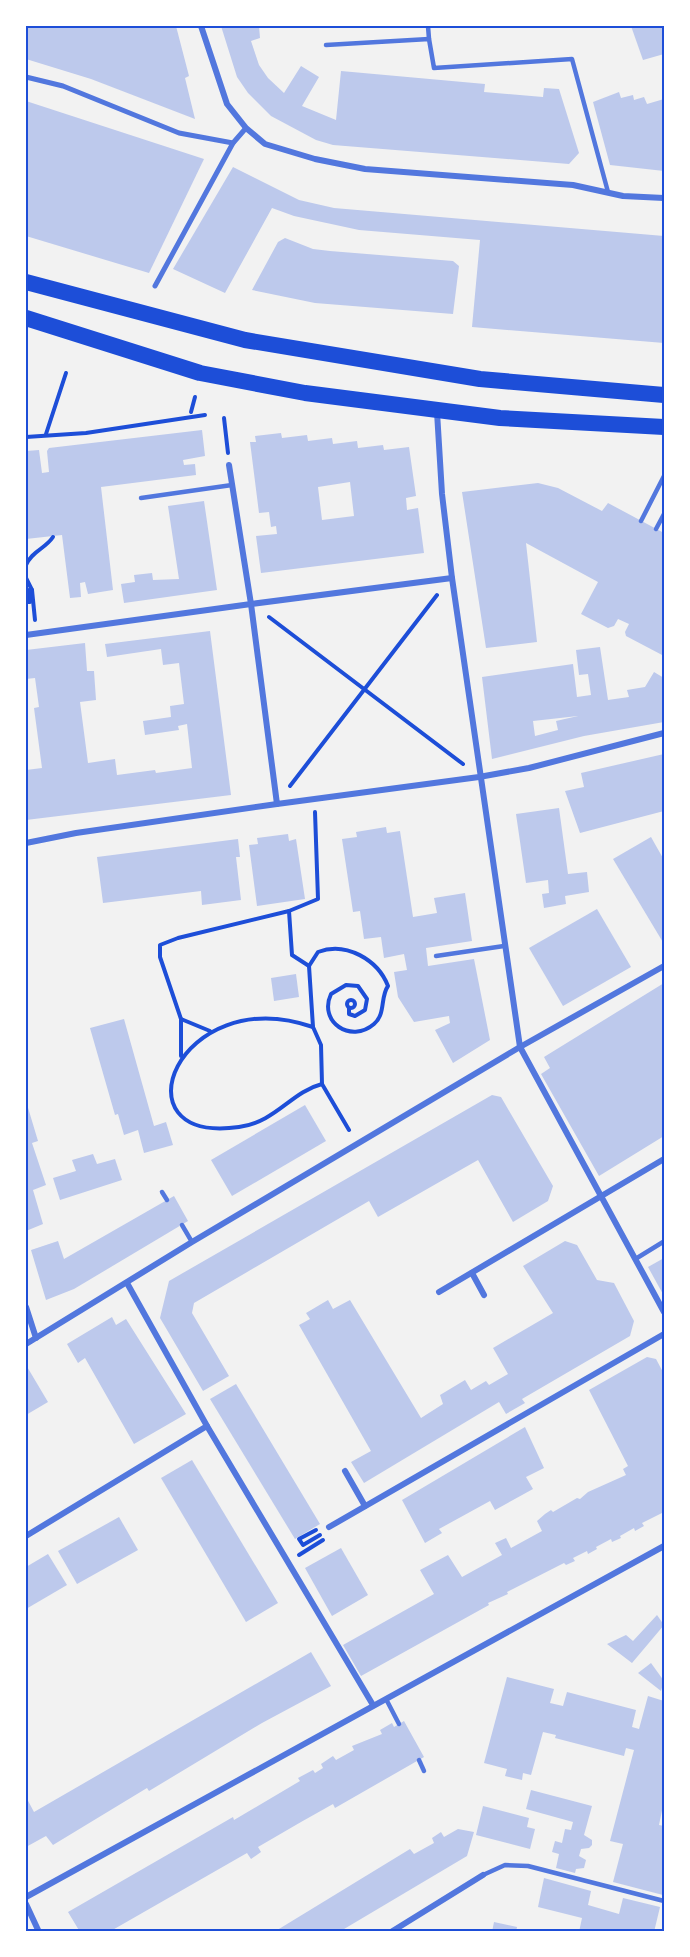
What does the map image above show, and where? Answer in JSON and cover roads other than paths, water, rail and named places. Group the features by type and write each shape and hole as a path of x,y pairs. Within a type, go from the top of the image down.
{"highway":[{"path":"26,282 244,340 480,379 664,395"},
{"path":"26,318 158,361 225,379 305,393 500,418 664,427"}],"street":[{"path":"201,26 228,104 246,128 265,144 315,159 365,169 573,185 608,192 664,198"},
{"path":"26,77 63,86 179,133 233,143"},
{"path":"155,286 233,143 246,128"},
{"path":"437,409 442,494 452,578 479,777 520,1047 637,1258 664,1312"},
{"path":"229,465 251,604 277,804"},
{"path":"26,635 452,578"},
{"path":"26,843 76,833 479,777 529,768 664,733"},
{"path":"26,1344 192,1242 520,1047 664,966"},
{"path":"439,1292 664,1160"},
{"path":"472,1273 484,1295"},
{"path":"127,1283 207,1425 373,1706"},
{"path":"26,1307 36,1338"},
{"path":"329,1527 664,1334"},
{"path":"26,1536 207,1425"},
{"path":"345,1471 365,1506"},
{"path":"26,1898 664,1546"},
{"path":"391,1932 483,1875"},
{"path":"26,1904 39,1932"}],"lane":[{"path":"428,26 434,68 572,59 608,192"},
{"path":"326,45 429,39"},
{"path":"641,521 664,476"},
{"path":"141,498 232,485"},
{"path":"656,529 664,514"},
{"path":"436,956 504,946"},
{"path":"162,1192 167,1200"},
{"path":"182,1225 192,1242"},
{"path":"637,1258 663,1242"},
{"path":"386,1699 399,1724"},
{"path":"419,1760 424,1771"},
{"path":"483,1875 505,1865 528,1866 664,1901"}]}
